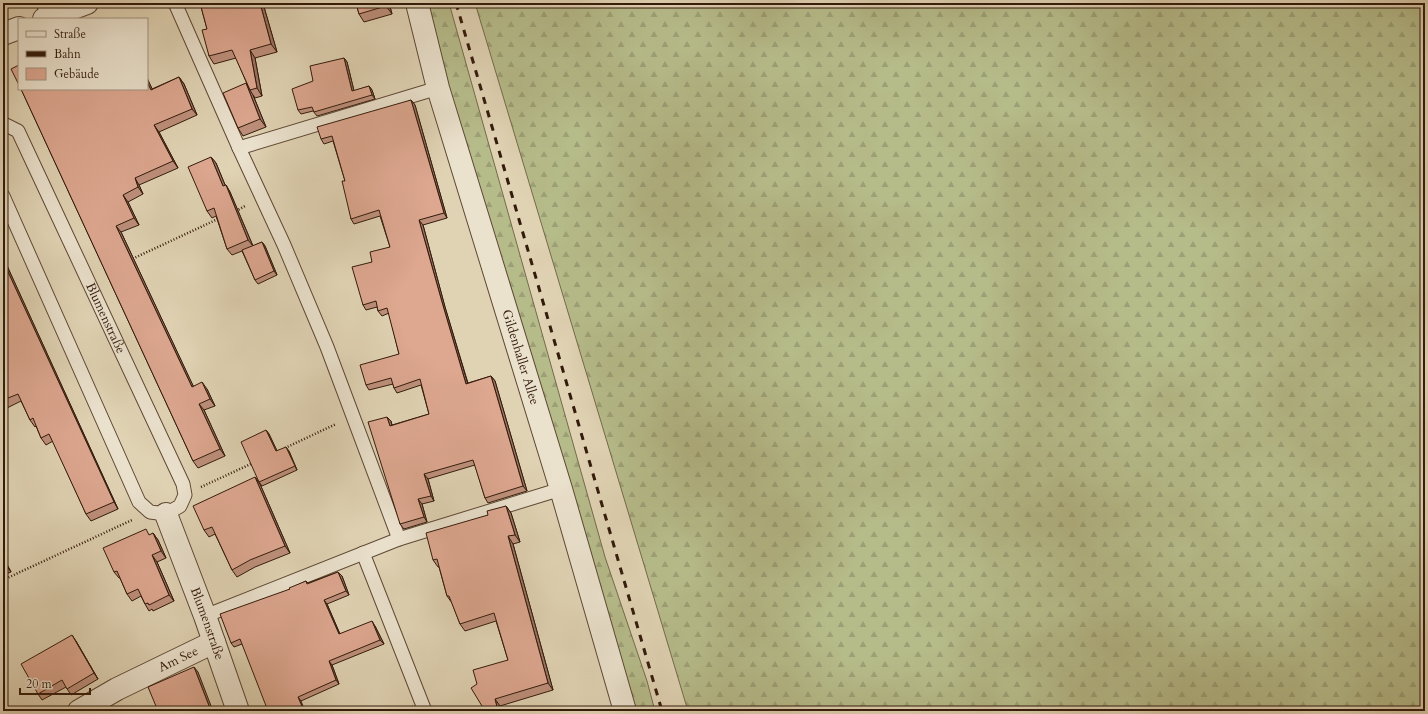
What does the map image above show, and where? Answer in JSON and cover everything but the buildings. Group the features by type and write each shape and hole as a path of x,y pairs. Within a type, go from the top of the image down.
{"street":[{"path":"45,13 88,3"},
{"name":"Gildenhaller Allee","path":"417,3 438,88 561,489 625,711"},
{"path":"3,34 18,28"},
{"name":"Blumenstraße","path":"158,513 205,616 238,711"},
{"name":"Am See","path":"79,711 117,689 214,642"}],"lane":[{"path":"175,3 238,148 284,245 321,333 400,539"},
{"path":"238,148 438,88"},
{"name":"Blumenstraße","path":"3,126 6,125 18,131 183,484 186,495"},
{"name":"Blumenstraße","path":"3,196 139,502 158,513"},
{"path":"205,616 400,539 561,489"},
{"path":"158,513 180,506 186,495"},
{"path":"363,553 426,711"}],"path":[{"path":"234,212 262,198"},
{"path":"123,264 227,215"},
{"path":"283,449 353,416"},
{"path":"186,495 255,462"},
{"path":"3,580 158,513"}],"green space":[{"path":"423,3 449,3 605,557 647,681 655,711 629,711"},
{"path":"475,3 1425,3 1425,711 688,711"}],"railway":[{"path":"456,3 662,711"}]}
